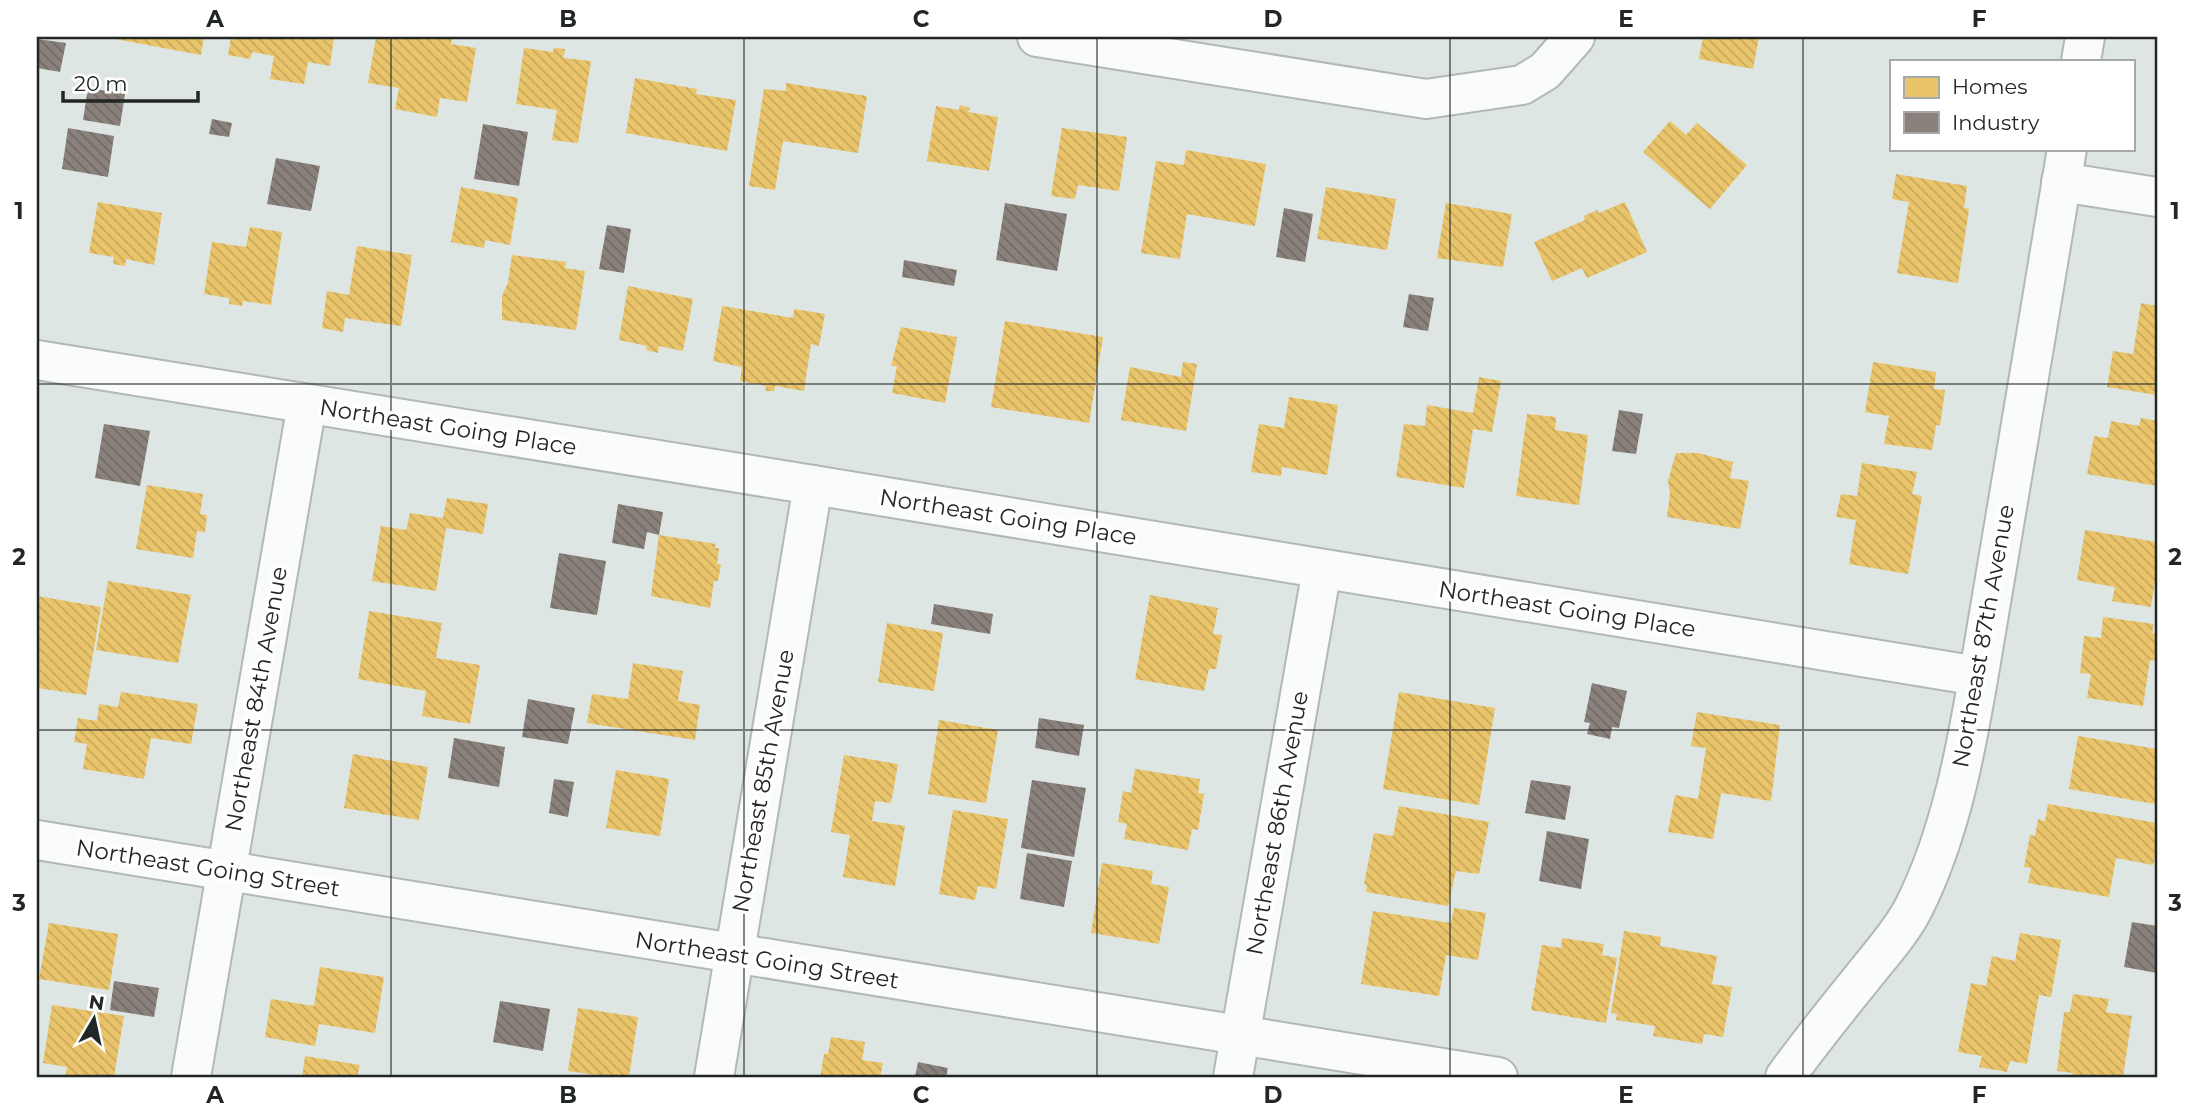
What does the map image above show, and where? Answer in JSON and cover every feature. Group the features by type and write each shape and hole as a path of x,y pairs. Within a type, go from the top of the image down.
{"street":[{"path":"1037,37 1426,99 1522,85 1545,71 1576,37"},
{"path":"2081,60 2085,37"},
{"path":"2064,166 2157,197"},
{"name":"Northeast 87th Avenue","path":"1786,1077 1913,910 1944,827 1960,768 1978,676 2064,166"},
{"name":"Northeast Going Place","path":"37,360 1978,676"},
{"name":"Northeast 84th Avenue","path":"191,1077 307,404"},
{"name":"Northeast 85th Avenue","path":"714,1077 813,485"},
{"name":"Northeast 86th Avenue","path":"1233,1077 1322,569"},
{"name":"Northeast Going Street","path":"37,840 1498,1077"}],"building: Homes":[{"path":"105,37 204,37 201,55"},
{"path":"231,37 334,37 330,66 308,62 304,84 270,79 274,56 252,52 250,59 228,55"},
{"path":"376,37 452,37 451,44 476,48 467,102 440,98 437,117 395,109 399,88 368,83"},
{"path":"1703,37 1759,37 1753,69 1699,59"},
{"path":"524,48 553,52 554,48 565,49 563,58 591,61 578,143 552,140 557,110 516,104"},
{"path":"635,78 697,89 696,94 736,100 727,151 626,133"},
{"path":"786,83 867,96 858,153 783,141 775,190 749,186 764,89 786,91"},
{"path":"960,105 970,108 968,112 998,117 989,171 927,161 936,106 959,110"},
{"path":"1670,121 1686,135 1697,123 1747,165 1710,209 1643,152"},
{"path":"1062,128 1127,137 1119,191 1078,185 1075,199 1051,196"},
{"path":"1186,150 1266,164 1255,226 1187,214 1180,259 1141,253 1156,161 1184,165"},
{"path":"1896,174 1967,186 1964,208 1969,209 1958,283 1897,273 1909,202 1892,199"},
{"path":"461,187 518,198 510,245 485,240 484,248 451,242"},
{"path":"1326,187 1396,199 1387,250 1317,239"},
{"path":"98,202 162,213 154,265 126,259 125,266 113,264 114,257 89,253"},
{"path":"1625,202 1647,252 1587,278 1582,268 1552,281 1534,242 1585,220 1584,216 1597,210 1599,213"},
{"path":"1446,203 1512,214 1503,267 1437,258"},
{"path":"250,227 282,232 271,305 243,301 242,306 229,304 229,298 204,294 212,242 246,247"},
{"path":"357,246 412,255 401,326 345,318 343,332 322,328 327,291 349,295"},
{"path":"512,255 566,262 565,268 585,271 576,330 502,320 502,296 508,283"},
{"path":"628,286 693,299 683,351 659,346 658,353 646,350 647,346 619,340"},
{"path":"2141,303 2157,306 2157,395 2107,387 2113,351 2133,354"},
{"path":"722,306 793,318 794,309 825,314 819,346 811,344 804,391 775,386 774,391 765,391 766,386 740,381 742,367 713,361"},
{"path":"1005,321 1103,337 1089,423 991,407"},
{"path":"901,327 957,337 945,403 892,393 897,366 891,366"},
{"path":"1183,362 1197,364 1186,431 1121,420 1130,367 1181,377"},
{"path":"1873,362 1936,372 1934,389 1945,390 1940,426 1936,425 1932,450 1884,444 1889,416 1865,412"},
{"path":"1479,377 1501,381 1492,432 1473,429 1464,488 1396,477 1404,424 1425,426 1427,405 1473,413"},
{"path":"1289,397 1338,405 1327,475 1282,467 1281,476 1251,472 1259,424 1284,428"},
{"path":"1527,414 1556,417 1555,430 1588,435 1579,505 1516,496"},
{"path":"2141,418 2157,421 2157,486 2087,474 2094,436 2108,438 2111,421 2139,426"},
{"path":"1676,453 1698,453 1733,462 1730,478 1749,481 1740,529 1667,517 1670,494 1668,481"},
{"path":"1862,463 1917,472 1912,494 1922,496 1908,574 1849,564 1856,520 1836,517 1841,494 1857,496"},
{"path":"147,485 203,494 200,514 207,515 205,532 197,531 193,558 136,549"},
{"path":"447,498 488,504 483,534 446,528 436,591 372,581 381,526 406,530 410,513 443,518"},
{"path":"2085,530 2157,542 2157,569 2151,607 2112,601 2115,587 2077,580"},
{"path":"659,535 716,544 714,548 719,548 717,564 721,564 718,581 714,581 710,608 651,596"},
{"path":"108,581 191,595 178,663 96,650"},
{"path":"1150,595 1218,608 1213,634 1222,635 1216,669 1209,669 1204,691 1135,679"},
{"path":"37,596 101,607 86,695 37,688"},
{"path":"369,611 442,623 436,658 480,665 470,724 422,716 426,691 358,679"},
{"path":"2103,617 2154,624 2152,633 2157,633 2157,661 2150,660 2143,706 2087,698 2091,674 2080,673 2084,636 2101,638"},
{"path":"887,623 943,633 934,691 878,682"},
{"path":"633,663 683,671 678,701 700,705 695,740 587,723 592,694 628,699"},
{"path":"121,692 198,704 191,744 151,738 144,779 83,769 87,744 74,742 78,718 97,721 99,704 118,707"},
{"path":"1399,692 1495,708 1479,805 1383,789"},
{"path":"1697,712 1780,725 1771,801 1721,793 1713,839 1668,832 1675,795 1698,799 1706,748 1691,746"},
{"path":"939,720 998,730 986,803 928,794"},
{"path":"2078,736 2157,749 2155,804 2069,789"},
{"path":"353,754 428,767 419,820 344,808"},
{"path":"844,755 898,764 891,803 875,801 872,821 905,826 895,886 843,877 850,835 831,832"},
{"path":"1135,769 1200,779 1198,793 1204,794 1198,830 1192,829 1188,850 1124,839 1127,824 1118,822 1123,791 1131,793"},
{"path":"616,770 669,779 660,836 606,828"},
{"path":"2048,804 2157,823 2157,850 2153,865 2116,858 2109,897 2028,883 2031,868 2024,867 2030,835 2035,836 2038,819 2045,821"},
{"path":"1399,806 1489,822 1479,874 1456,871 1448,906 1366,892 1367,885 1364,884 1374,833 1393,836"},
{"path":"953,810 1008,819 996,889 978,886 975,900 939,894"},
{"path":"1102,863 1153,871 1151,884 1169,887 1159,944 1091,933"},
{"path":"1454,908 1486,913 1478,960 1446,955 1439,996 1361,984 1373,911 1451,923"},
{"path":"49,923 118,934 109,990 39,979"},
{"path":"1624,931 1661,937 1660,946 1717,956 1712,984 1732,987 1723,1037 1704,1034 1702,1044 1653,1036 1655,1026 1616,1020 1617,1014 1611,1013"},
{"path":"2020,933 2061,940 2051,997 2039,995 2027,1064 2010,1061 2007,1072 1979,1067 1982,1056 1958,1052 1971,983 1986,986 1992,956 2015,961"},
{"path":"1562,938 1604,944 1602,955 1617,958 1606,1023 1531,1010 1542,945 1561,948"},
{"path":"320,967 384,977 375,1033 319,1024 315,1046 265,1037 271,999 314,1006"},
{"path":"2073,994 2109,999 2106,1012 2132,1016 2123,1077 2072,1077 2073,1073 2057,1071 2064,1012 2070,1012"},
{"path":"52,1005 124,1016 114,1077 65,1077 67,1067 43,1063"},
{"path":"578,1008 638,1017 629,1077 568,1071"},
{"path":"831,1037 865,1042 862,1060 883,1063 880,1077 820,1077 824,1054 828,1054"},
{"path":"305,1056 360,1065 357,1077 302,1077"}],"building: Industry":[{"path":"37,39 66,43 60,72 37,68"},
{"path":"88,88 125,94 120,126 83,120"},
{"path":"212,119 232,123 229,137 209,134"},
{"path":"483,124 528,132 519,186 474,179"},
{"path":"68,128 114,136 108,177 62,169"},
{"path":"276,158 320,166 311,211 267,204"},
{"path":"1005,203 1067,214 1057,271 996,260"},
{"path":"1284,208 1313,214 1305,262 1276,257"},
{"path":"607,225 631,229 624,273 599,269"},
{"path":"904,260 957,270 954,286 902,277"},
{"path":"1409,294 1434,298 1428,331 1403,327"},
{"path":"1619,410 1643,414 1636,454 1612,451"},
{"path":"104,424 150,431 140,486 95,478"},
{"path":"618,504 663,512 659,535 647,532 644,549 612,543"},
{"path":"559,553 606,561 597,615 550,608"},
{"path":"934,604 993,614 990,634 931,624"},
{"path":"1592,683 1627,691 1619,728 1612,727 1610,739 1587,734 1590,723 1584,722"},
{"path":"528,699 575,708 568,744 522,737"},
{"path":"1039,718 1084,725 1079,756 1035,748"},
{"path":"454,738 505,747 499,787 448,778"},
{"path":"554,779 574,782 568,817 549,813"},
{"path":"1032,780 1086,788 1074,857 1021,848"},
{"path":"1531,780 1571,786 1565,820 1525,813"},
{"path":"1547,831 1589,839 1581,889 1539,881"},
{"path":"1027,853 1072,861 1064,907 1020,899"},
{"path":"2132,922 2157,926 2157,973 2124,967"},
{"path":"114,981 159,988 154,1017 110,1010"},
{"path":"500,1001 550,1009 543,1051 493,1042"},
{"path":"918,1062 948,1068 946,1077 915,1077"}]}
